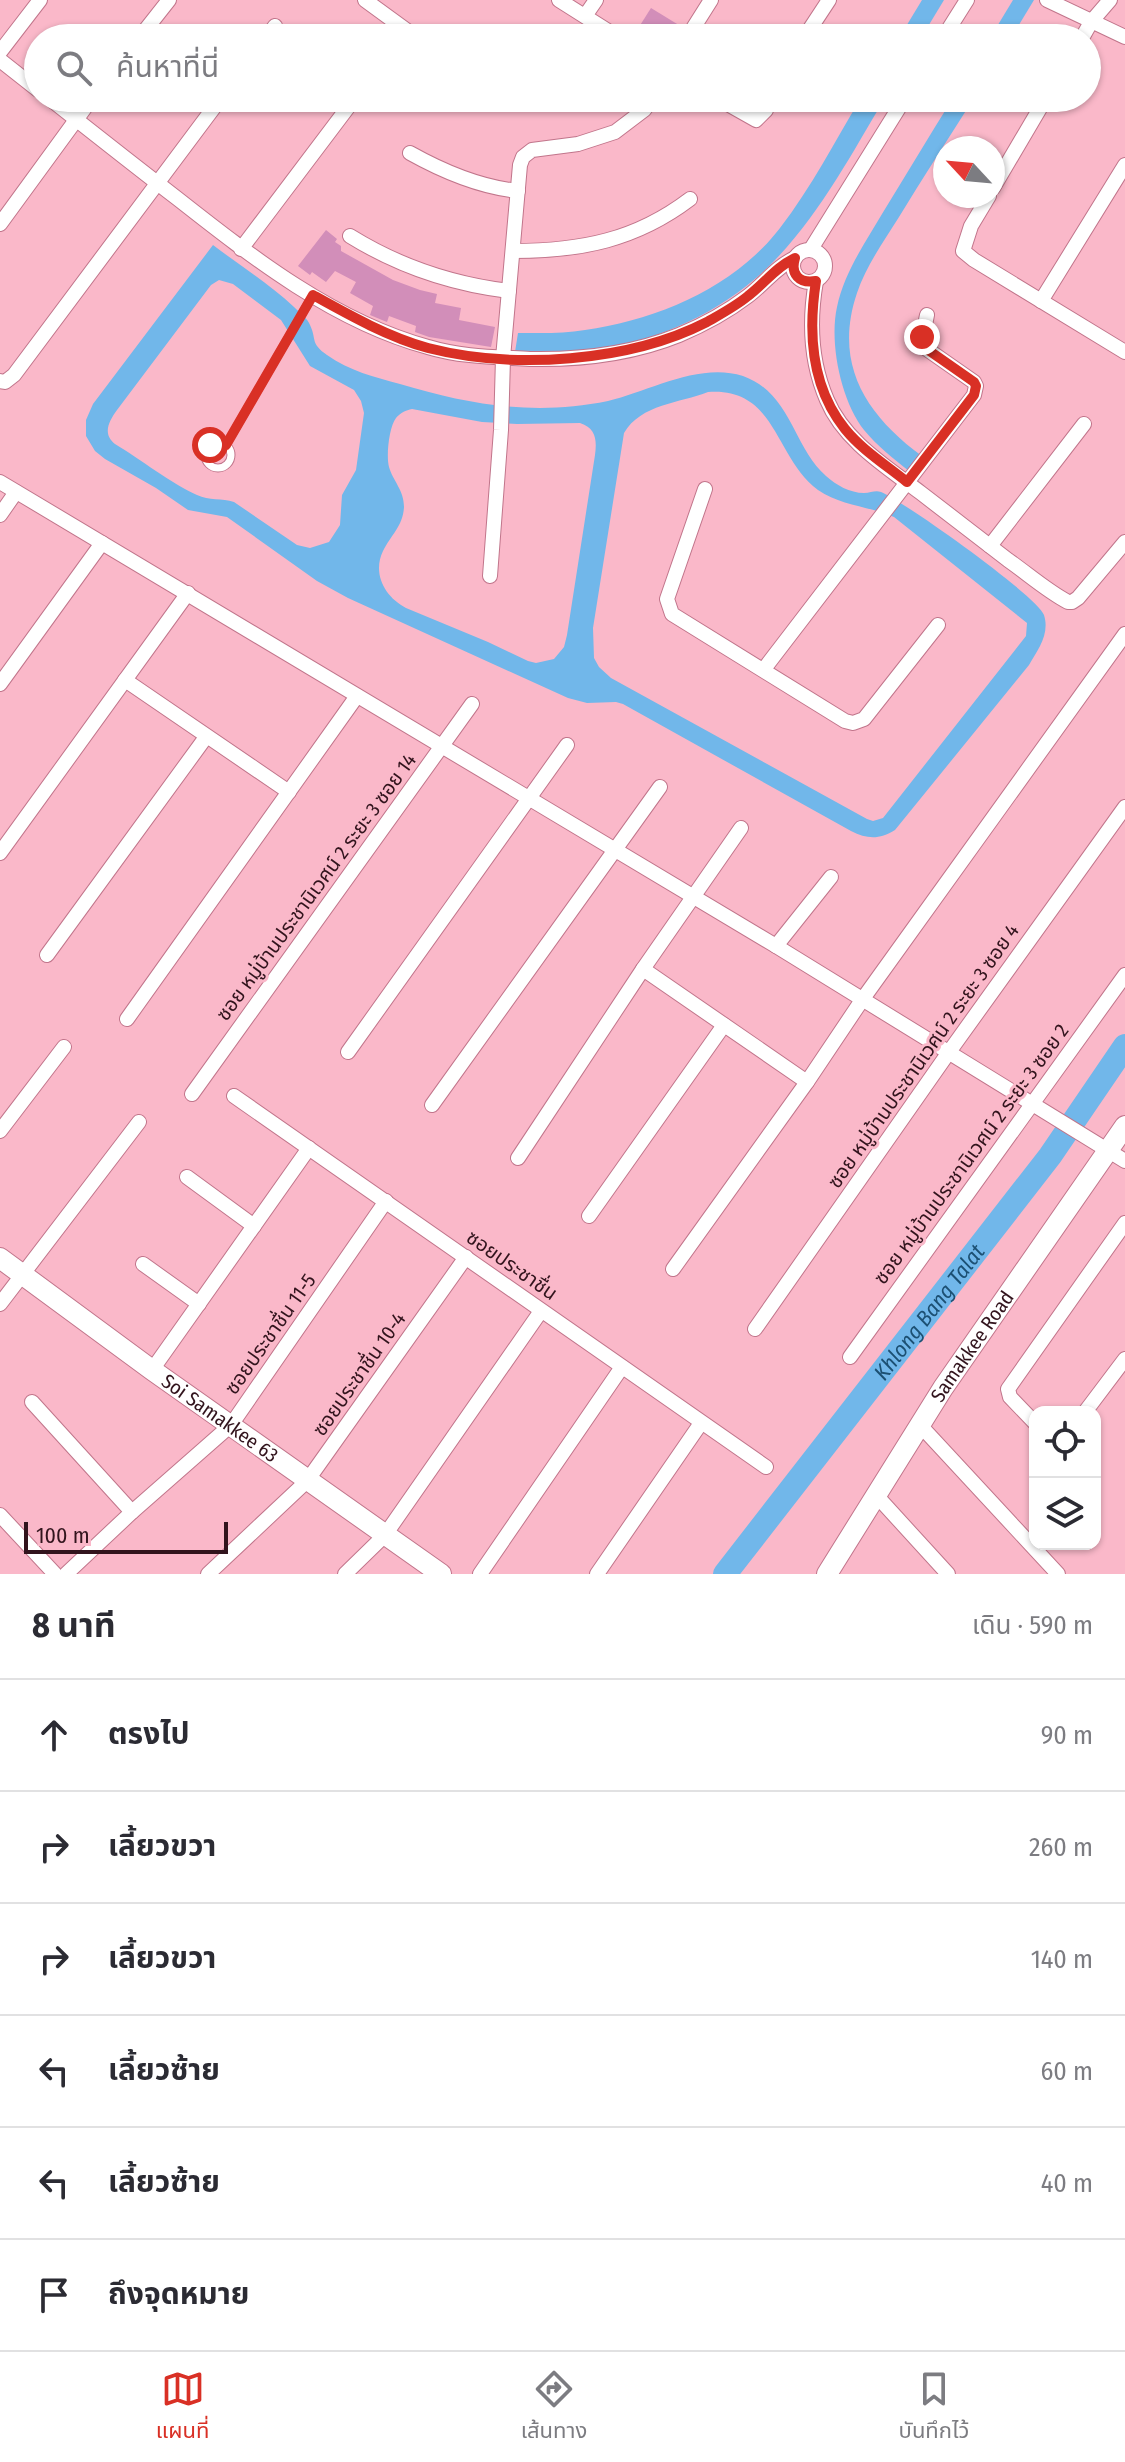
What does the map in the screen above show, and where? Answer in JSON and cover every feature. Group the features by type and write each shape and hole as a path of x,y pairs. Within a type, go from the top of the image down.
{"street":[{"path":"0,52 40,0"},
{"path":"150,24 169,0"},
{"path":"365,0 394,24"},
{"path":"559,0 597,24"},
{"path":"585,16 596,0"},
{"path":"696,24 711,0"},
{"path":"813,24 829,0"},
{"path":"952,24 967,0"},
{"path":"1047,0 1096,24"},
{"path":"1091,22 1110,0"},
{"path":"1101,26 1125,37"},
{"path":"0,60 24,79"},
{"path":"67,112 241,249 313,295 381,330 426,347 460,355 552,359 590,357 679,335 725,312 748,296 781,265 800,252 811,249 825,261 824,272 816,281 812,341 826,399 847,432 907,482 1063,599 1072,602 1078,598 1125,542"},
{"path":"0,224 81,112"},
{"path":"0,381 5,382 14,375 211,112"},
{"path":"241,249 344,112"},
{"path":"490,576 503,358 520,165 523,157 532,150 578,144 615,132 641,112"},
{"path":"742,112 756,120 764,112"},
{"path":"811,249 896,112"},
{"path":"1005,168 1038,112"},
{"path":"410,153 475,183 518,191"},
{"path":"1041,301 1125,165"},
{"path":"513,251 550,251 601,243 650,226 690,199"},
{"path":"982,208 971,226 963,251 1125,352"},
{"path":"350,236 406,267 456,283 509,291"},
{"path":"795,258 794,274 800,280 816,281"},
{"path":"764,669 974,395 974,382 921,345 927,315"},
{"path":"990,546 1084,424"},
{"path":"0,482 776,946 1117,1155"},
{"path":"705,489 667,599 669,608 677,619 764,669 845,721 859,722 864,719 938,625"},
{"path":"0,515 16,492"},
{"path":"0,684 102,543"},
{"path":"0,853 188,593"},
{"path":"673,1269 1125,634"},
{"path":"125,680 289,792"},
{"path":"127,1019 357,696"},
{"name":"ซอย หมู่บ้านประชานิเวศน์ 2 ระยะ 3 ซอย 14","path":"192,1094 472,704"},
{"path":"47,955 206,737"},
{"path":"348,1052 567,745"},
{"path":"432,1105 660,787"},
{"name":"ซอย หมู่บ้านประชานิเวศน์ 2 ระยะ 3 ซอย 4","path":"755,1329 1125,807"},
{"path":"518,1158 741,828"},
{"path":"776,946 831,877"},
{"path":"643,969 807,1082"},
{"name":"ซอย หมู่บ้านประชานิเวศน์ 2 ระยะ 3 ซอย 2","path":"850,1357 1125,975"},
{"path":"589,1216 724,1025"},
{"path":"0,1131 64,1047"},
{"name":"ซอยประชาชื่น","path":"234,1096 766,1467"},
{"path":"0,1304 139,1122"},
{"name":"Samakkee Road","path":"833,1571 875,1494 919,1424 1117,1155 1125,1126"},
{"path":"152,1370 309,1148"},
{"path":"187,1177 254,1226"},
{"name":"ซอยประชาชื่น 11-5","path":"66,1574 231,1425 386,1201"},
{"path":"1029,1417 1010,1397 1008,1389 1125,1223"},
{"name":"ซอยประชาชื่น 10-4","path":"208,1574 307,1481 466,1257"},
{"name":"Soi Samakkee 63","path":"0,1258 152,1370 441,1574"},
{"path":"143,1264 199,1304"},
{"path":"345,1574 385,1535 541,1311"},
{"path":"1090,1406 1125,1359"},
{"path":"480,1574 622,1367"},
{"path":"32,1402 132,1512"},
{"path":"600,1573 701,1423"},
{"path":"919,1424 1058,1574"},
{"path":"875,1494 948,1574"},
{"path":"0,1515 55,1574"}],"lane":[{"path":"226,445 313,295"}],"water":[{"path":"922,0 944,0 929,24 907,24"},
{"path":"1013,0 1034,0 1019,24 998,24"},
{"path":"853,112 877,112 835,182 792,241 758,276 718,306 673,329 625,344 580,351 515,352 518,333 577,331 612,325 666,309 718,284 762,249 812,181"},
{"path":"944,112 965,112 950,136 933,136 933,162 870,263 857,293 851,319 849,343 852,365 860,386 885,423 922,456 909,471 864,430 843,388 836,354 835,321 840,294 856,259"},
{"path":"213,245 301,313 309,323 316,344 327,355 362,373 452,398 503,406 555,408 608,401 692,375 726,373 743,376 759,384 782,407 806,451 826,476 854,492 877,491 895,499 969,550 1036,605 1044,615 1044,635 1029,665 895,830 878,837 862,836 623,704 587,703 568,698 348,598 317,581 227,517 188,510 95,451 86,436 86,420 93,404","holes":["219,280 233,284 281,320 310,366 354,390 361,401 364,413 356,470 342,495 340,525 329,542 310,548 297,545 234,502 202,497 177,484 115,444 109,436 109,423 117,410 211,285","708,392 731,393 748,401 762,412 803,476 818,490 836,499 894,517 1027,623 1026,636 883,818 867,819 611,678 594,658 593,628 624,433 640,416","412,409 482,422 580,423 592,431 595,455 567,635 564,647 554,659 536,663 528,661 406,608 392,598 382,584 380,560 399,525 404,507 388,456 392,428 401,413"]}],"building":[{"path":"651,8 677,24 641,24"},
{"path":"326,230 337,239 335,242 341,246 341,251 393,280 437,294 435,303 461,308 459,320 495,327 491,347 429,337 415,332 416,326 389,316 387,322 370,315 373,306 350,293 356,282 335,271 326,282 312,272 310,275 298,266"}],"waterway":[{"name":"Khlong Bang Talat","path":"725,1574 1050,1156 1125,1046"}],"route":[{"path":"210,445 226,445 313,295 391,334 460,355 552,359 590,357 656,342 706,322 748,296 781,265 795,258 794,274 800,280 816,281 812,341 826,399 847,432 907,482 974,395 976,386 921,345 922,337"}]}
